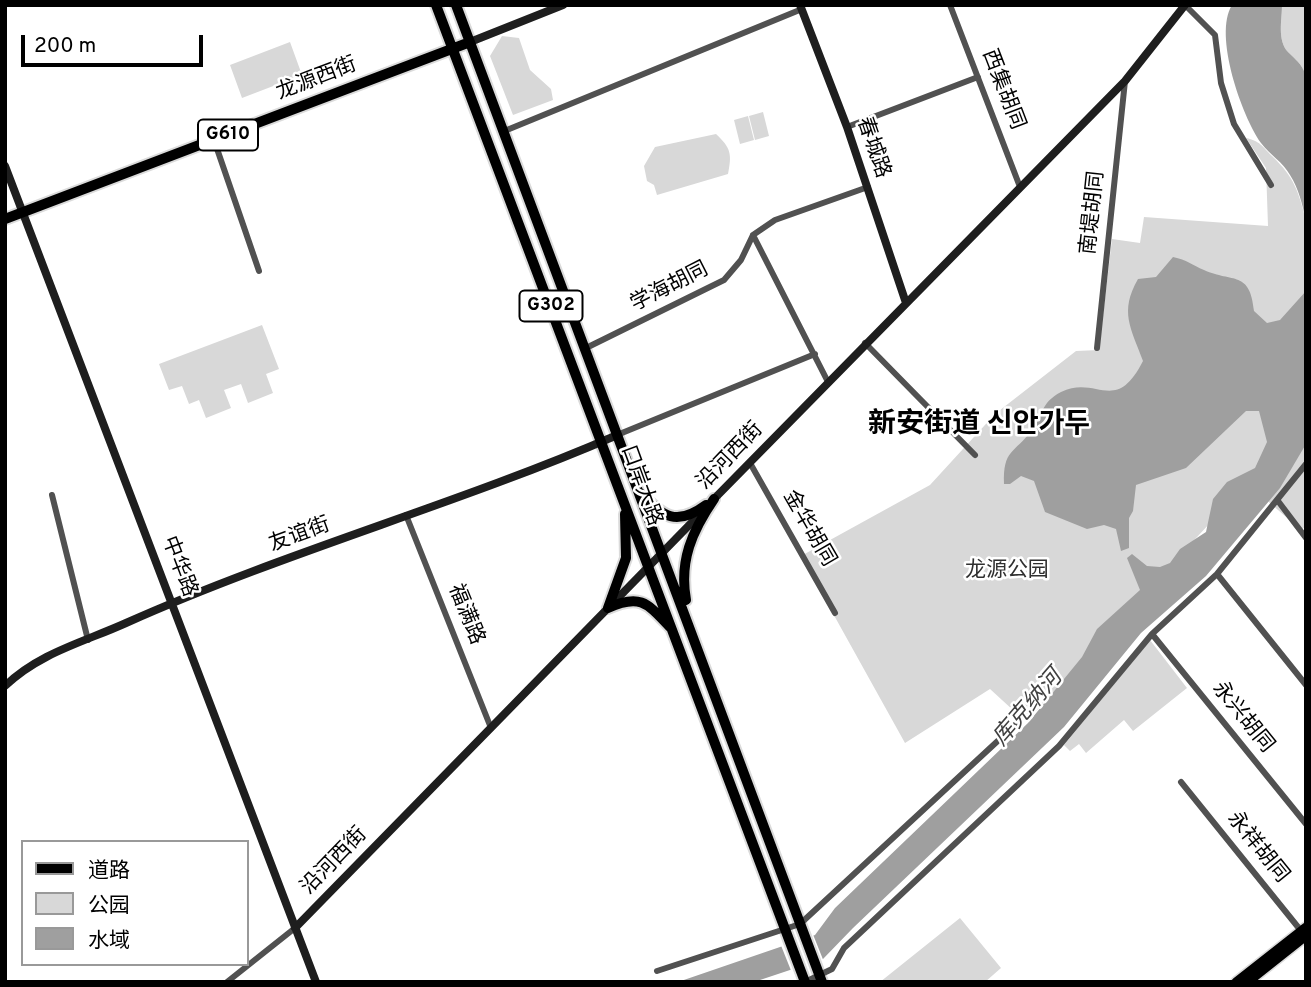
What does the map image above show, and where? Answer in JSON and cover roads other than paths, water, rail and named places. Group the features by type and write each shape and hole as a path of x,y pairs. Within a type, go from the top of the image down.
{"highway":[{"name":"口岸大路","path":"436,5 603,441 804,980"},
{"name":"口岸大路","path":"456,5 615,436 689,623 820,976"},
{"name":"龙源西街","path":"5,219 470,42"},
{"path":"636,489 660,512 678,518 693,514 714,499"},
{"path":"608,608 622,575 627,547 624,497"},
{"path":"689,623 683,578 689,543 697,523 714,499"},
{"path":"608,608 630,600 645,603 674,631"}],"main road":[{"path":"1236,982 1305,932"},
{"path":"1248,982 1305,932"}],"street":[{"name":"龙源西街","path":"470,42 563,5"},
{"name":"西集胡同","path":"950,5 1020,187"},
{"path":"1185,5 1215,35 1221,83 1234,124 1271,185"},
{"name":"沿河西街","path":"295,928 864,343 1125,81 1185,5"},
{"path":"502,132 801,7"},
{"name":"春城路","path":"801,7 847,127 906,303"},
{"path":"847,127 978,77"},
{"name":"南堤胡同","path":"1097,348 1125,81"},
{"path":"214,140 259,271"},
{"name":"中华路","path":"5,166 316,982"},
{"path":"828,382 753,235 775,220 867,187"},
{"name":"学海胡同","path":"583,349 724,280 741,260 753,235"},
{"path":"864,343 975,455"},
{"path":"615,436 815,354"},
{"name":"友谊街","path":"5,686 25,668 46,655 88,640 173,602 615,436"},
{"name":"金华胡同","path":"750,463 835,612"},
{"path":"804,980 820,976 832,969 844,948 1059,746 1152,634 1217,574 1306,464"},
{"path":"52,495 88,640"},
{"path":"1278,501 1306,538"},
{"name":"福满路","path":"406,515 491,728"},
{"path":"1217,574 1306,685"},
{"name":"永兴胡同","path":"1152,634 1306,824"},
{"path":"657,971 802,929 1015,725"},
{"name":"永祥胡同","path":"1181,782 1305,932"},
{"path":"248,965 295,928"},
{"path":"227,982 247,966"}],"water":[{"path":"1232,5 1282,5 1282,42 1306,75 1306,220 1293,180 1284,166 1261,143 1238,95 1226,35 1227,18"},
{"path":"1173,257 1244,283 1249,289 1254,311 1267,323 1280,320 1306,291 1306,444 1280,488 1206,576 1141,633 1064,727 823,959 754,982 678,982 815,935 835,908 1028,723 1082,657 1097,629 1140,590 1127,558 1132,554 1147,566 1160,567 1170,563 1180,549 1206,532 1213,499 1227,482 1255,468 1267,442 1259,411 1246,411 1186,468 1136,485 1133,511 1129,518 1129,548 1121,551 1116,529 1104,525 1087,529 1045,512 1034,481 1021,476 1010,484 1004,484 1008,458 1036,425 1045,405 1054,396 1074,388 1114,390 1123,387 1133,377 1143,361 1129,320 1132,291 1138,279 1156,277"}],"district":[{"name":"新安街道 신안가두","path":"979,426"}],"park label":[{"name":"龙源公园","path":"1007,572"}],"water label":[{"name":"库克纳河","path":"1029,709"}]}
